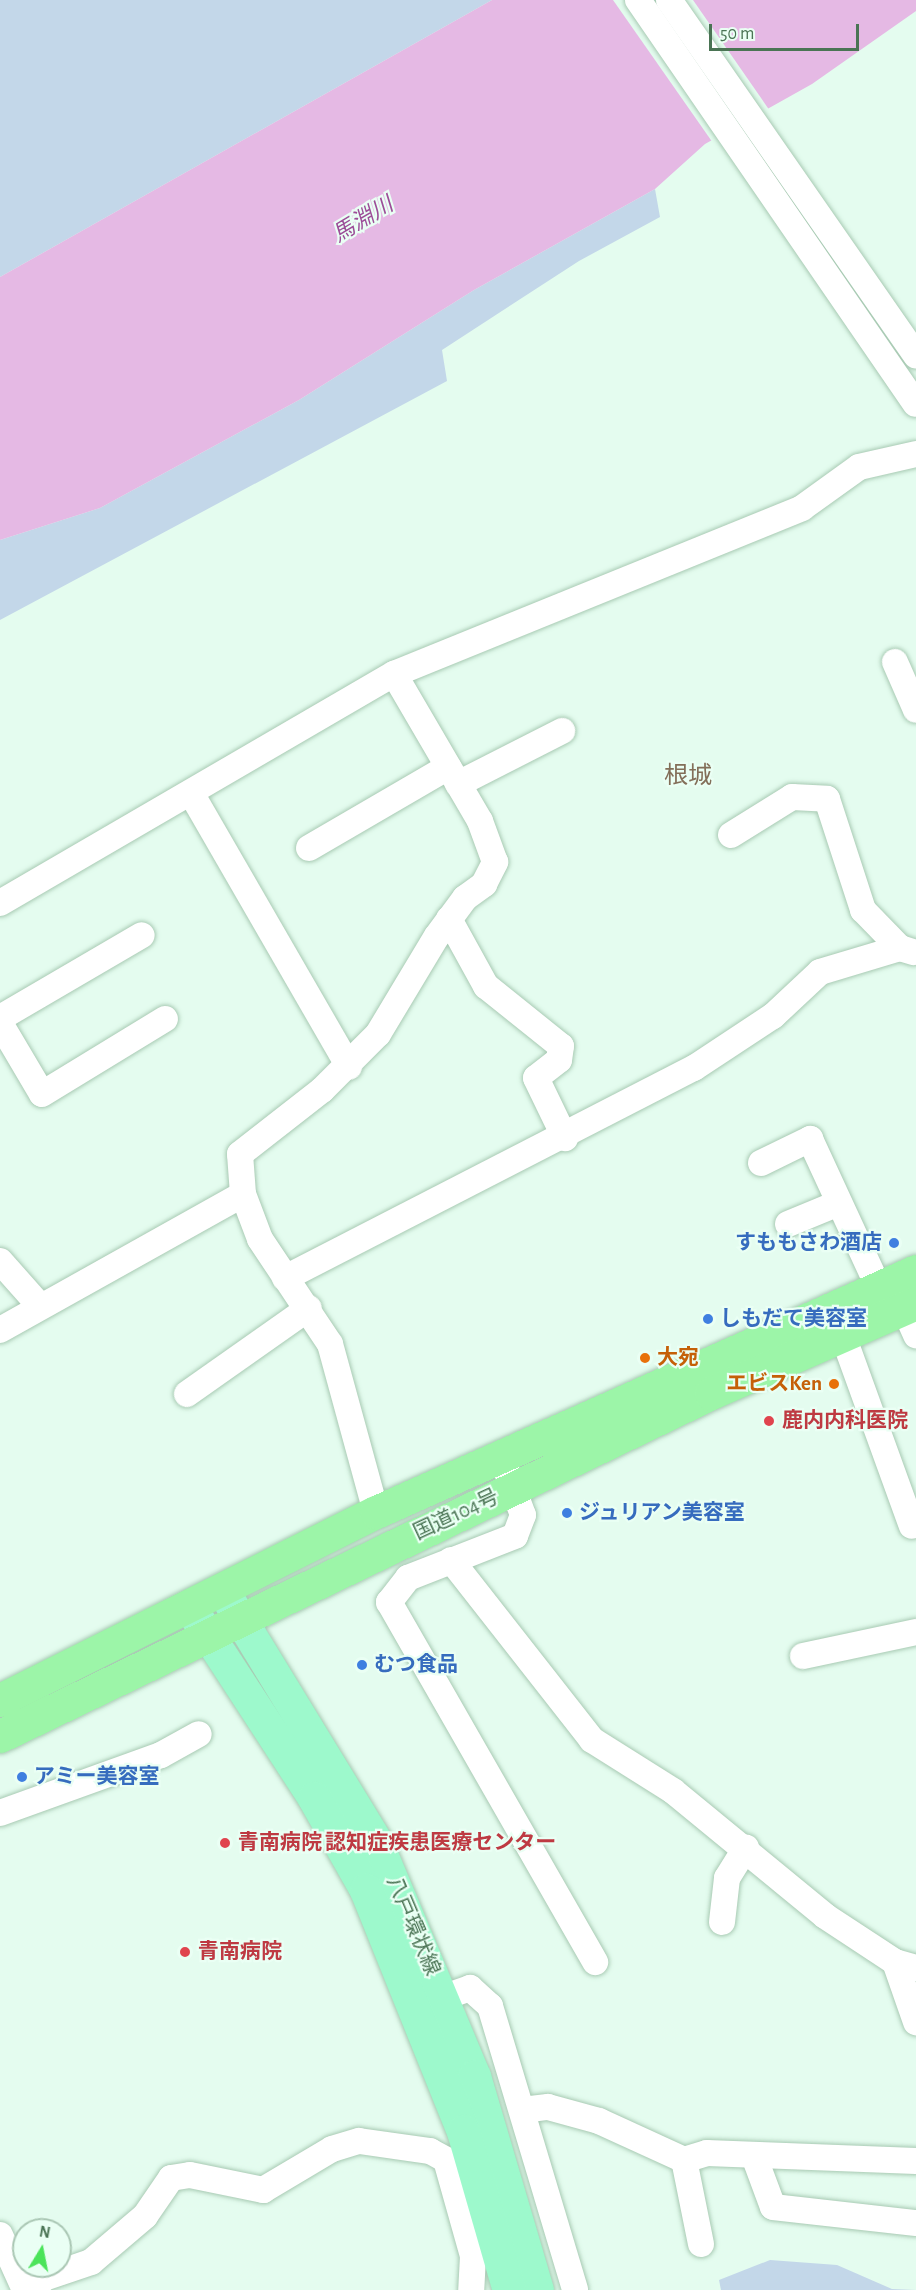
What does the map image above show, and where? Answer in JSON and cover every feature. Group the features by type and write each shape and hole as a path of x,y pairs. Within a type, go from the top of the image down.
{"highway":[{"name":"国道104号","path":"0,1700 223,1591 376,1512 916,1271"},
{"name":"国道104号","path":"0,1736 206,1634 842,1333 912,1315"}],"main road":[{"name":"八戸環状線","path":"223,1591 376,1842 430,2001 509,2290"},
{"name":"八戸環状線","path":"189,1606 342,1842 430,2001 494,2136 537,2290"}],"street":[{"path":"638,0 916,404"},
{"path":"669,0 916,356"},
{"path":"0,903 394,674 802,508 859,467 916,454"},
{"path":"895,662 916,710"},
{"path":"376,1512 330,1344 309,1308 285,1278 260,1239 243,1194 240,1154 349,1066 378,1034 449,920 484,884 495,862 453,775 394,674"},
{"path":"309,848 453,775 562,731"},
{"path":"191,793 349,1066"},
{"path":"731,835 792,797 827,799 863,910 908,951"},
{"path":"449,920 486,986 561,1046 560,1060 536,1078 565,1138"},
{"path":"0,1018 142,935"},
{"path":"285,1278 565,1138 694,1068 773,1016 819,972 908,951"},
{"path":"0,1023 42,1094 165,1019"},
{"path":"761,1163 810,1139 879,1288"},
{"path":"0,1330 39,1305 243,1194"},
{"path":"788,1224 839,1203"},
{"path":"0,1261 39,1305"},
{"path":"187,1394 309,1308"},
{"path":"842,1333 912,1526"},
{"path":"501,1456 523,1515 515,1536 408,1578 389,1602 595,1962"},
{"path":"451,1560 592,1740 673,1791 746,1847 825,1916 905,1965 916,2022"},
{"path":"803,1656 916,1632"},
{"path":"0,1813 161,1755 198,1734"},
{"path":"722,1922 727,1878 746,1847"},
{"path":"430,2001 470,1989 490,2006 574,2290"},
{"path":"522,2110 548,2107 599,2121 684,2160 707,2153 916,2161"},
{"path":"32,2290 44,2278 91,2262 145,2216 171,2178 189,2175 264,2190 332,2149 359,2140 430,2151 446,2160 473,2256 471,2290"},
{"path":"754,2156 773,2207 916,2223"},
{"path":"684,2160 701,2244"},
{"path":"0,2235 25,2290"}],"shaded area":[{"path":"0,0 492,0 0,277"},
{"path":"655,189 660,217 579,261 442,350 447,381 0,620 0,540 100,508 299,400 474,290"},
{"path":"770,2260 837,2265 892,2289 916,2290 721,2290 719,2280"}],"water":[{"name":"馬淵川","path":"492,0 916,0 916,11 812,84 705,144 655,189 474,290 299,400 100,508 0,540 0,277"}],"pier":[{"path":"613,0 693,0 770,111 713,143"}],"place":[{"name":"すももさわ酒店","path":"894,1243"},
{"name":"しもだて美容室","path":"708,1319"},
{"name":"大宛","path":"645,1358"},
{"name":"エビスKen","path":"834,1384"},
{"name":"鹿内内科医院","path":"769,1421"},
{"name":"ジュリアン美容室","path":"567,1513"},
{"name":"むつ食品","path":"362,1665"},
{"name":"アミー美容室","path":"22,1777"},
{"name":"青南病院 認知症疾患医療センター","path":"225,1843"},
{"name":"青南病院","path":"185,1952"}],"district":[{"name":"根城","path":"688,777"}]}
